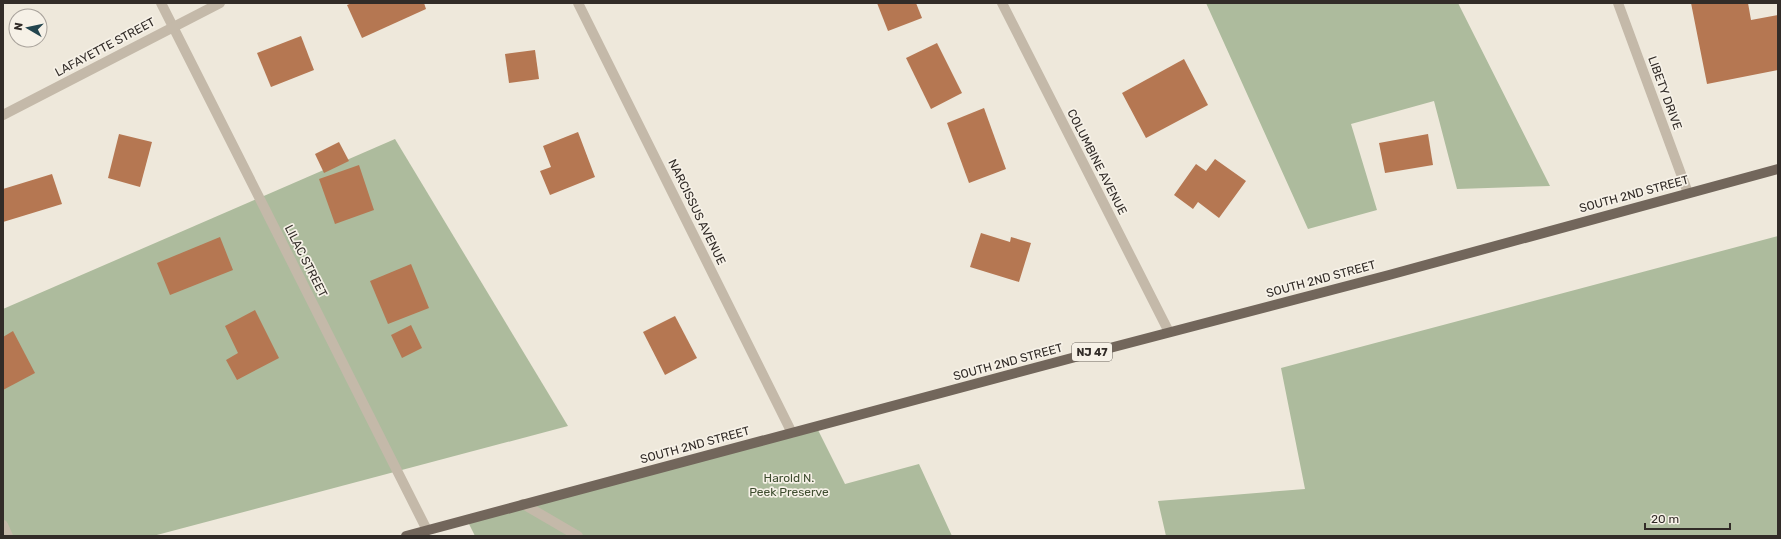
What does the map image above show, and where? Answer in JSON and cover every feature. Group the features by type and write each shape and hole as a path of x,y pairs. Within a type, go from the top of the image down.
{"main road":[{"name":"SOUTH 2ND STREET","path":"406,536 1169,332 1389,275 1778,169"}],"street":[{"name":"LILAC STREET","path":"161,3 427,530"},
{"name":"LAFAYETTE STREET","path":"3,115 220,3"},
{"name":"NARCISSUS AVENUE","path":"578,3 792,433"},
{"name":"COLUMBINE AVENUE","path":"1002,3 1169,332"},
{"name":"LIBETY DRIVE","path":"1618,3 1688,193"},
{"path":"523,504 578,536"},
{"path":"3,525 8,536"}],"green space":[{"path":"1206,3 1458,3 1550,186 1457,189 1434,101 1351,124 1377,210 1308,229"},
{"path":"395,139 568,426 153,536 3,536 3,309"},
{"path":"1778,236 1778,536 1166,536 1158,501 1305,489 1281,368"},
{"name":"Harold N. Peek Preserve","path":"816,426 845,484 919,464 952,536 475,536 465,516"}],"building":[{"path":"352,3 424,3 426,9 362,38 347,5"},
{"path":"877,3 916,3 922,18 888,31"},
{"path":"1691,3 1748,3 1751,20 1778,15 1778,70 1707,84"},
{"path":"301,36 314,70 271,87 257,53"},
{"path":"937,43 962,93 931,109 906,58"},
{"path":"535,50 539,79 509,83 505,54"},
{"path":"1184,59 1208,105 1146,138 1122,93"},
{"path":"984,108 1006,169 969,183 947,123"},
{"path":"578,132 595,177 550,195 540,171 551,167 543,146"},
{"path":"119,134 152,142 140,187 108,178"},
{"path":"1428,134 1433,165 1385,173 1379,143"},
{"path":"339,142 349,161 324,173 315,154"},
{"path":"1215,159 1246,181 1219,218 1198,202 1193,209 1174,195 1196,164 1206,171"},
{"path":"359,165 374,210 335,224 319,179"},
{"path":"52,174 62,204 3,222 3,189"},
{"path":"981,233 1010,242 1011,237 1031,243 1019,282 970,267"},
{"path":"220,237 233,270 170,295 157,263"},
{"path":"411,264 429,308 388,324 370,281"},
{"path":"255,310 279,358 237,380 226,360 238,353 225,326"},
{"path":"675,316 697,358 665,375 643,332"},
{"path":"411,325 422,348 402,358 391,335"},
{"path":"13,331 35,373 3,390 3,337"}]}
